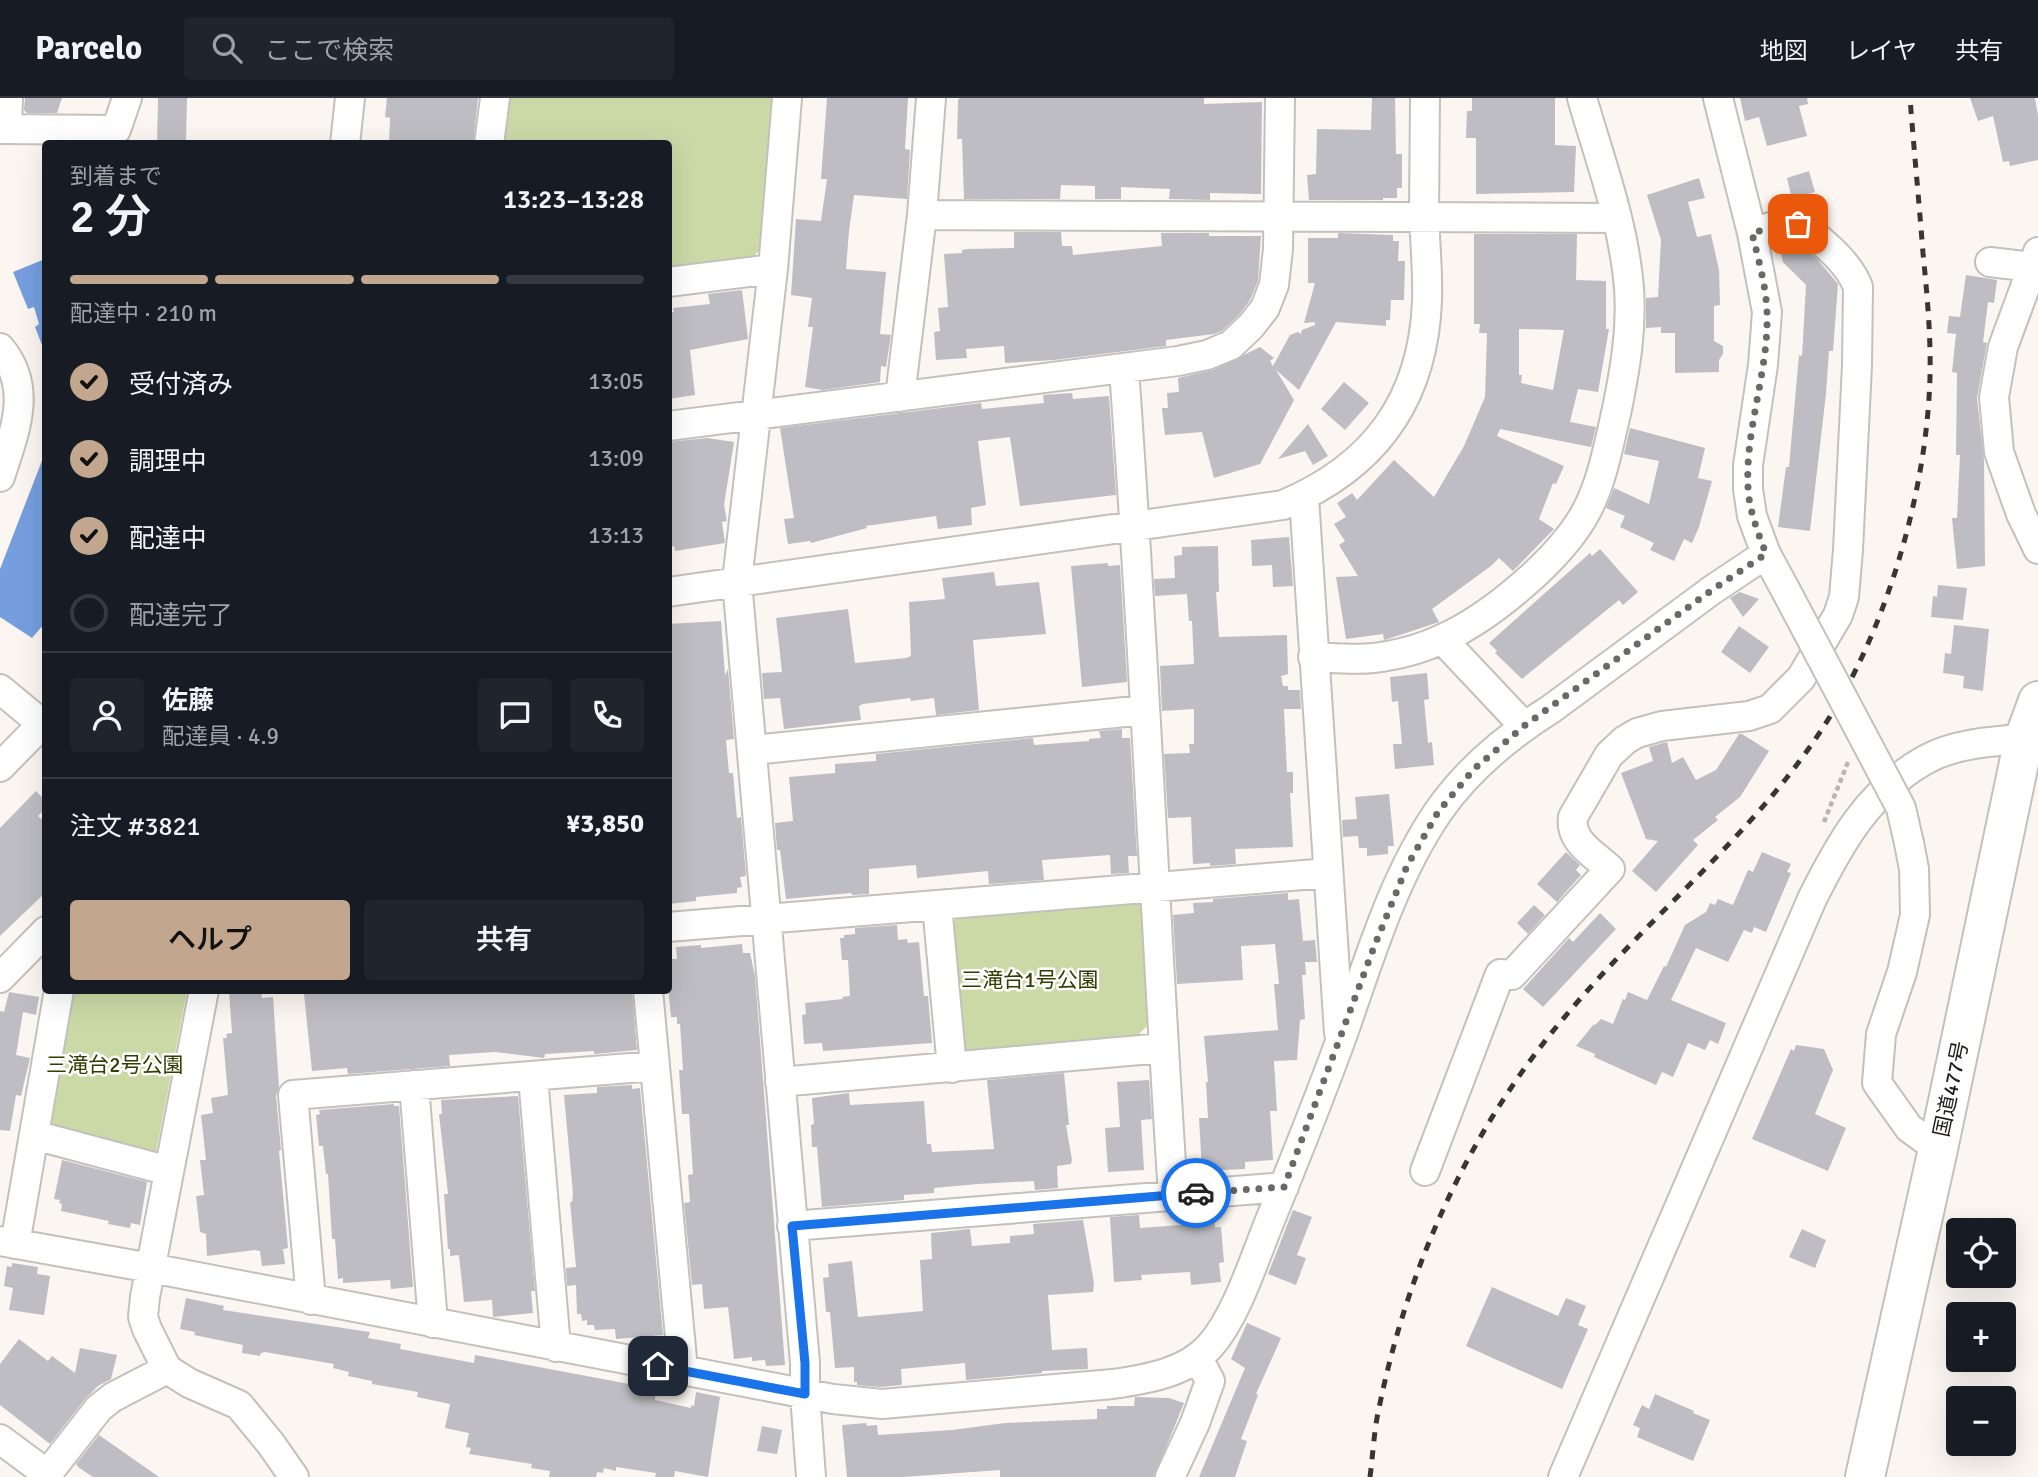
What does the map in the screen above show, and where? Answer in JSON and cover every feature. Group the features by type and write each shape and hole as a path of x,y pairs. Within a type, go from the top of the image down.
{"highway":[{"name":"国道477号","path":"1865,1477 1938,1149 2024,739 2038,701"}],"street":[{"path":"8,98 4,129 116,130 127,98"},
{"path":"345,140 350,98"},
{"path":"490,140 495,98"},
{"path":"787,98 774,269 737,581 805,1363 811,1477"},
{"path":"900,397 922,215 931,98"},
{"path":"672,426 1124,369 1208,355 1231,345 1251,327 1265,307 1274,285 1278,249 1280,98"},
{"path":"672,591 1283,505 1304,496 1347,470 1369,450 1386,429 1405,395 1419,356 1425,328 1425,98"},
{"path":"1312,657 1348,659 1385,656 1442,639 1466,627 1549,560 1586,512 1599,483 1625,368 1630,329 1629,287 1616,218 1582,98"},
{"path":"1718,98 1752,233 1767,312 1763,365 1748,466 1752,516 1766,554 1901,808 1914,869 1915,915 1902,972 1881,1034 1877,1083 1909,1128 1938,1149"},
{"path":"922,215 1616,218"},
{"path":"1425,1171 1500,974 1512,975 1611,869 1575,837 1572,825 1573,817 1609,755 1625,740 1650,729 1749,716 1770,709 1801,678 1838,615 1844,597 1848,550 1858,288 1854,276 1840,259 1804,227 1784,224 1752,233"},
{"path":"1990,262 2035,259 2003,347 1994,397 1999,452 2021,514 2038,550"},
{"path":"672,282 774,269"},
{"path":"0,348 16,374 20,393 19,416 0,477"},
{"path":"1124,369 1136,526 1172,1195"},
{"path":"1304,496 1312,657 1339,1043"},
{"path":"58,994 34,1135 8,1242 805,1394 882,1404 1145,1380 1198,1358 1211,1346 1226,1324 1284,1187 1407,866 1438,812 1474,769 1524,726 1766,554"},
{"path":"1442,639 1524,726"},
{"path":"0,689 42,722"},
{"path":"753,750 1144,710"},
{"path":"0,766 42,726"},
{"path":"1563,1477 1812,900 1852,824 1904,774 1926,759 1970,746 2024,739"},
{"path":"672,927 1328,873"},
{"path":"937,905 952,1068"},
{"path":"0,978 42,934"},
{"path":"203,994 143,1317 167,1369 189,1383 239,1405 294,1477"},
{"path":"648,994 683,1370"},
{"path":"780,1082 1163,1048"},
{"path":"311,1300 293,1095 655,1066"},
{"path":"533,1077 556,1347"},
{"path":"414,1085 433,1323"},
{"path":"34,1135 169,1171"},
{"path":"792,1226 1284,1187"},
{"path":"1170,1477 1195,1423 1210,1381 1198,1358"},
{"path":"0,1439 54,1474 99,1408 113,1396 167,1369"}],"path":[{"path":"1820,833 1860,731"}],"green space":[{"path":"504,98 774,98 762,247 749,262 672,272 672,140 499,140"},
{"name":"三滝台1号公園","path":"1134,900 1145,909 1151,1022 1131,1042 978,1057 960,1050 949,928 961,913"},
{"name":"三滝台2号公園","path":"69,994 186,994 154,1163 45,1132"}],"water":[{"path":"42,260 42,345 35,327 39,324 34,307 28,309 13,272"},
{"path":"42,461 42,626 32,638 0,617 0,569"}],"building":[{"path":"25,98 62,98 57,113 27,113 24,110"},
{"path":"158,98 187,98 186,140 157,140"},
{"path":"387,98 478,98 473,140 389,140 390,118 385,117"},
{"path":"827,98 908,98 905,149 910,150 907,199 854,195 849,231 846,269 886,272 880,334 891,335 886,367 881,366 880,382 823,390 805,387 813,327 808,327 812,298 791,295 796,219 821,221 827,179 821,179"},
{"path":"960,98 1204,98 1204,104 1262,102 1261,194 1210,193 1210,200 1169,199 1170,189 1121,187 1121,199 1095,199 1095,186 1061,185 1060,199 964,199 962,139 957,139"},
{"path":"1372,98 1395,98 1396,154 1402,154 1402,188 1397,188 1397,198 1309,200 1307,175 1316,174 1317,129 1371,130"},
{"path":"1472,98 1555,98 1555,145 1576,146 1574,192 1476,194 1476,138 1466,138 1467,111 1472,111"},
{"path":"1740,98 1807,98 1808,104 1799,106 1807,136 1767,146 1759,117 1745,121"},
{"path":"1970,98 2035,98 2038,116 2038,160 2010,166 2009,161 2003,162 1993,116 1978,121"},
{"path":"1809,171 1815,192 1792,199 1787,178"},
{"path":"1699,178 1705,198 1688,202 1697,237 1711,234 1719,270 1720,305 1714,306 1714,341 1723,346 1723,354 1719,360 1719,372 1675,373 1675,333 1661,333 1661,327 1646,328 1646,298 1658,297 1661,240 1647,195"},
{"path":"1014,232 1061,232 1062,246 1072,246 1073,255 1162,246 1161,233 1261,236 1258,281 1250,300 1222,331 1166,340 1166,346 1054,360 1005,363 1004,346 966,349 967,358 936,360 934,332 940,331 938,308 948,307 944,254 962,253 962,250 968,249 1014,248"},
{"path":"1338,233 1393,235 1393,241 1399,241 1398,261 1405,261 1404,300 1391,300 1390,320 1386,320 1386,326 1336,322 1299,390 1276,370 1294,400 1260,464 1214,478 1202,432 1165,435 1162,408 1168,408 1167,393 1179,392 1178,378 1213,370 1260,347 1274,358 1270,361 1273,366 1290,335 1298,332 1301,334 1302,330 1315,325 1315,322 1304,323 1315,283 1308,283 1308,238 1338,238"},
{"path":"1474,234 1577,234 1576,280 1606,281 1606,329 1609,329 1598,392 1578,389 1570,422 1596,427 1591,447 1500,429 1497,436 1564,466 1556,484 1553,483 1539,519 1554,529 1513,571 1499,558 1432,609 1439,622 1384,640 1383,634 1346,639 1336,577 1358,576 1339,545 1345,541 1334,524 1346,517 1337,503 1352,493 1357,500 1394,460 1434,497 1464,446 1485,397 1487,333 1479,333 1480,324 1474,324","holes":["1519,329 1564,330 1553,390 1521,383"]},
{"path":"1791,241 1817,259 1838,284 1833,351 1829,351 1810,531 1778,527 1786,467 1789,467 1799,355 1802,356 1806,285 1783,262 1779,242"},
{"path":"1966,275 1997,280 1994,303 1988,302 1983,342 1987,343 1977,398 1984,460 1985,566 1957,569 1952,518 1957,518 1960,455 1956,455 1957,373 1952,372 1956,334 1947,333 1949,316 1960,317"},
{"path":"742,290 748,339 690,350 695,395 672,398 673,308 710,304 708,294"},
{"path":"1344,382 1369,403 1345,430 1321,409"},
{"path":"1072,393 1073,399 1109,396 1116,495 1020,506 1010,437 978,441 986,505 971,508 972,525 938,529 936,516 866,526 867,528 811,543 788,544 784,519 794,518 780,428 981,403 982,409 1044,403 1043,395"},
{"path":"1308,424 1328,456 1313,465 1305,451 1278,459"},
{"path":"1630,428 1705,448 1698,478 1712,481 1692,543 1684,539 1674,561 1650,550 1654,543 1620,527 1625,516 1606,508 1614,488 1649,504 1659,461 1624,454"},
{"path":"707,438 734,442 724,505 727,521 722,522 725,543 675,551 672,546 672,442"},
{"path":"1289,537 1293,586 1273,587 1272,565 1252,566 1251,540"},
{"path":"1218,546 1219,592 1216,592 1219,637 1287,635 1288,674 1281,676 1283,686 1288,686 1288,690 1300,690 1301,709 1284,709 1287,772 1293,772 1293,793 1290,793 1293,847 1235,849 1236,864 1210,866 1210,863 1193,864 1191,817 1168,818 1164,754 1190,753 1189,744 1194,744 1194,709 1162,711 1160,666 1194,664 1192,621 1189,621 1187,594 1155,596 1154,579 1175,578 1174,556 1182,555 1182,547"},
{"path":"1600,549 1638,592 1623,605 1619,600 1522,679 1495,653 1497,651 1489,643 1590,553 1592,556"},
{"path":"1108,563 1108,566 1120,565 1127,682 1082,687 1071,566"},
{"path":"994,572 996,586 1039,582 1046,634 973,640 979,710 936,715 934,698 911,701 910,698 863,704 859,706 861,720 784,729 780,698 764,699 762,673 782,672 776,618 848,609 855,663 906,658 911,656 909,602 945,599 942,578"},
{"path":"1938,585 1967,588 1963,620 1931,617 1933,596 1937,597"},
{"path":"1740,592 1759,599 1743,617 1730,598"},
{"path":"721,621 734,739 726,740 729,773 733,773 737,818 741,817 746,876 740,877 742,887 737,888 737,893 696,897 696,901 672,904 672,624"},
{"path":"1954,625 1989,629 1983,691 1963,688 1964,676 1943,673 1945,653 1951,654"},
{"path":"1739,626 1769,647 1750,673 1721,652"},
{"path":"1427,673 1429,699 1424,700 1428,743 1432,742 1434,765 1395,769 1393,744 1402,744 1398,701 1392,702 1390,677"},
{"path":"1122,729 1122,738 1130,738 1137,856 1128,856 1129,873 1111,874 1110,855 1042,860 1044,880 989,884 988,871 917,878 916,865 869,869 869,894 786,899 775,823 793,821 789,777 835,773 835,764 876,761 876,754 1033,738 1034,745 1089,741 1101,738 1099,731"},
{"path":"1739,734 1769,751 1740,797 1715,817 1718,820 1693,840 1698,845 1656,892 1632,871 1658,841 1646,839 1621,773 1653,761 1649,747 1667,742 1672,763 1683,757 1696,780 1716,770"},
{"path":"36,791 42,797 42,812 38,816 42,820 42,896 0,936 0,828"},
{"path":"1389,794 1394,846 1388,846 1388,854 1367,856 1367,848 1359,848 1358,836 1343,837 1342,820 1357,819 1355,797"},
{"path":"1566,852 1580,865 1576,870 1581,875 1557,902 1537,884"},
{"path":"1762,852 1791,864 1787,872 1791,873 1766,932 1754,927 1752,933 1744,930 1728,962 1696,948 1671,1000 1726,1023 1718,1044 1710,1040 1705,1050 1688,1043 1673,1077 1662,1072 1656,1085 1576,1046 1601,1019 1613,1024 1628,992 1647,1000 1685,925 1706,912 1710,903 1715,905 1718,899 1733,905 1748,870 1753,872"},
{"path":"1288,893 1288,900 1299,899 1303,941 1315,940 1317,962 1305,962 1306,975 1302,975 1305,1019 1300,1020 1297,1060 1274,1061 1277,1111 1270,1111 1273,1160 1245,1162 1245,1169 1202,1171 1199,1118 1208,1118 1204,1036 1278,1030 1274,984 1279,984 1275,944 1241,946 1243,980 1177,984 1173,915 1194,913 1193,903 1213,902 1213,899"},
{"path":"1534,905 1545,915 1528,934 1517,923"},
{"path":"1600,913 1616,929 1543,1007 1523,989 1569,938 1573,942"},
{"path":"897,925 898,940 919,942 932,1043 823,1051 822,1043 804,1044 802,1015 806,1014 805,1003 850,996 848,960 842,960 840,938 855,934 855,928"},
{"path":"742,944 743,953 750,953 755,976 785,1365 766,1366 765,1360 752,1361 752,1357 734,1359 728,1307 704,1309 702,1284 692,1285 684,1203 690,1202 688,1175 693,1174 689,1114 682,1114 680,1024 677,1024 677,1017 671,1017 669,994 672,994 672,959 677,959 676,947 701,945 701,948"},
{"path":"9,992 39,997 36,1015 23,1012 16,1055 30,1058 21,1096 16,1095 10,1131 0,1130 0,1011 4,1012"},
{"path":"229,994 262,994 262,998 273,997 279,1087 276,1096 279,1151 288,1248 283,1249 285,1264 262,1266 260,1251 255,1250 207,1256 206,1234 200,1232 196,1196 204,1195 200,1160 206,1160 201,1115 213,1113 211,1098 228,1095 223,1038 232,1033"},
{"path":"304,994 632,994 637,1050 594,1054 594,1051 545,1054 544,1058 495,1052 449,1055 450,1066 348,1074 347,1068 312,1071"},
{"path":"1796,1045 1824,1049 1833,1070 1815,1114 1846,1128 1828,1171 1752,1139 1791,1049 1794,1051"},
{"path":"1064,1073 1069,1125 1066,1125 1072,1160 1071,1164 1057,1166 1058,1188 1035,1190 1034,1181 978,1184 934,1188 934,1193 904,1195 904,1200 822,1207 817,1147 812,1147 812,1098 849,1093 850,1105 924,1101 927,1144 931,1144 932,1152 994,1149 987,1080"},
{"path":"1149,1080 1152,1119 1141,1120 1144,1170 1108,1172 1105,1128 1120,1127 1117,1082"},
{"path":"632,1085 632,1089 640,1088 663,1335 616,1339 615,1329 595,1330 594,1325 587,1325 587,1320 582,1321 581,1314 577,1314 576,1285 567,1286 566,1268 576,1267 564,1095 597,1093 597,1087"},
{"path":"518,1096 535,1291 531,1291 533,1313 493,1317 492,1300 464,1302 459,1255 450,1256 448,1249 444,1194 448,1194 439,1114 442,1114 441,1100"},
{"path":"394,1104 399,1106 413,1287 391,1289 390,1280 343,1283 343,1278 338,1279 335,1239 332,1239 328,1174 323,1146 319,1146 316,1115 320,1114 319,1110"},
{"path":"62,1160 147,1182 140,1225 131,1223 130,1228 61,1211 60,1200 54,1199"},
{"path":"1213,1209 1215,1227 1221,1227 1224,1262 1219,1263 1221,1282 1191,1285 1190,1272 1141,1275 1142,1280 1114,1282 1110,1217 1139,1215 1140,1228 1194,1224 1193,1211"},
{"path":"1293,1210 1312,1217 1297,1255 1306,1258 1296,1285 1268,1274"},
{"path":"1083,1220 1094,1283 1093,1292 1048,1295 1052,1350 1087,1348 1088,1369 1042,1371 966,1380 965,1363 901,1369 902,1385 880,1387 857,1385 857,1382 854,1382 854,1367 835,1368 830,1312 826,1312 823,1278 829,1277 828,1264 852,1261 858,1317 923,1311 920,1260 932,1259 931,1233 970,1229 972,1246 1010,1243 1010,1236 1034,1234 1033,1224"},
{"path":"1802,1229 1826,1240 1815,1268 1789,1257"},
{"path":"12,1263 38,1267 37,1274 50,1276 44,1315 9,1310 13,1288 4,1286 7,1266 12,1267"},
{"path":"1492,1287 1558,1316 1566,1298 1586,1306 1578,1325 1588,1329 1562,1389 1466,1346"},
{"path":"186,1298 224,1306 223,1310 370,1332 368,1338 401,1344 400,1349 474,1363 475,1355 656,1389 655,1400 691,1408 691,1405 694,1406 696,1392 720,1397 708,1477 675,1471 674,1477 655,1477 656,1473 616,1467 616,1471 604,1468 603,1473 597,1472 596,1477 549,1477 550,1471 531,1468 532,1464 469,1454 471,1448 466,1447 469,1433 445,1428 450,1404 417,1397 418,1392 372,1384 372,1381 348,1376 349,1372 333,1368 334,1364 265,1352 260,1356 242,1353 243,1345 194,1335 195,1332 180,1329"},
{"path":"1247,1323 1281,1338 1256,1394 1258,1395 1241,1439 1247,1441 1235,1477 1199,1477 1245,1368 1231,1359"},
{"path":"19,1339 48,1361 52,1356 75,1373 80,1348 117,1355 111,1379 98,1386 86,1398 50,1444 0,1405 0,1364"},
{"path":"1655,1394 1710,1420 1693,1461 1637,1437 1640,1428 1633,1425 1642,1405 1649,1409"},
{"path":"1135,1397 1169,1398 1184,1403 1154,1477 1000,1477 1000,1470 903,1477 847,1477 842,1425 877,1425 878,1435 1005,1423 1097,1419 1097,1409 1107,1409 1107,1406 1134,1406"},
{"path":"762,1426 782,1430 777,1454 757,1451"},
{"path":"99,1435 159,1477 93,1477 78,1467 76,1464"}],"railway":[{"path":"1370,1477 1379,1408 1408,1301 1426,1249 1473,1149 1533,1056 1568,1013 1602,974 1710,864 1779,787 1838,703 1875,628 1890,587 1914,503 1922,460 1930,377 1927,299 1910,98"}],"way so far":[{"path":"1196,1193 1284,1187 1407,866 1438,812 1474,769 1524,726 1766,554 1752,516 1748,489 1752,428 1763,365 1767,312 1752,233 1784,224 1798,224"}],"route":[{"path":"658,1366 805,1394 805,1363 792,1226 1196,1193"}]}
